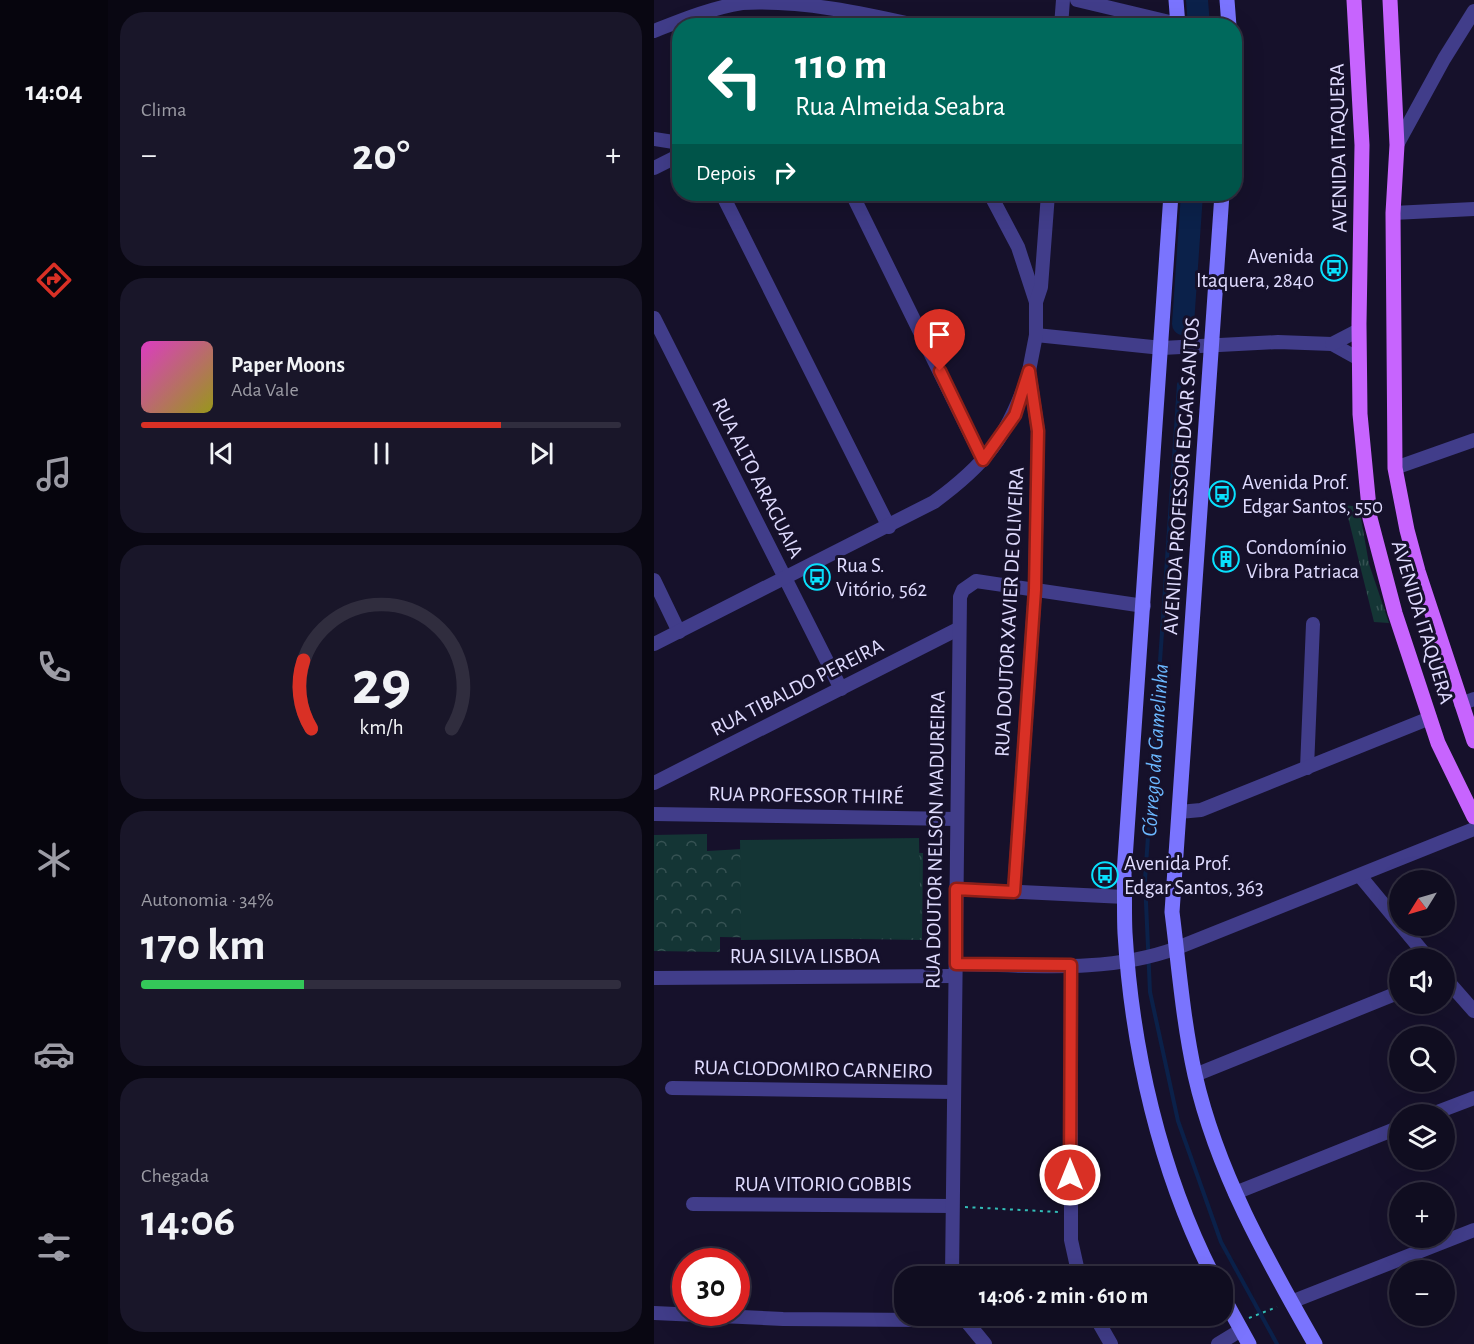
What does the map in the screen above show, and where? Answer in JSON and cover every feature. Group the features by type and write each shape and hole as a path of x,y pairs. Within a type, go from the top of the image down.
{"main road":[{"path":"1176,0 1177,18"},
{"path":"1227,0 1228,18"},
{"name":"AVENIDA ITAQUERA","path":"1354,0 1362,145 1360,414 1370,518 1386,582 1438,742 1474,817"},
{"name":"AVENIDA ITAQUERA","path":"1390,0 1397,145 1393,213 1395,468 1407,530 1418,571 1467,702 1474,741"},
{"name":"AVENIDA PROFESSOR EDGAR SANTOS","path":"1171,201 1125,897 1134,961 1139,1042 1162,1143 1185,1215 1208,1266"},
{"name":"AVENIDA PROFESSOR EDGAR SANTOS","path":"1221,201 1171,950 1195,1075 1206,1116 1235,1192 1315,1344"},
{"path":"1233,1309 1245,1324 1249,1344"}],"street":[{"path":"1062,18 1063,0"},
{"path":"1077,0 1150,18"},
{"path":"688,18 706,11 742,3 780,1 815,5 879,18"},
{"path":"1397,145 1444,58 1474,11"},
{"path":"654,31 672,24"},
{"path":"654,139 672,142"},
{"path":"654,168 672,159"},
{"path":"726,201 889,527"},
{"path":"855,201 983,460"},
{"path":"994,201 1018,247 1036,302"},
{"name":"RUA DOUTOR XAVIER DE OLIVEIRA","path":"1014,892 1035,590 1038,431 1029,371 1036,335 1036,302 1041,287 1047,201"},
{"path":"1393,213 1474,209"},
{"name":"RUA ALTO ARAGUAIA","path":"654,318 841,689"},
{"path":"1332,344 1359,330"},
{"path":"1036,335 1162,348 1269,342 1332,344 1359,359"},
{"path":"654,644 889,527 934,502 958,485 983,460 1015,415 1029,371"},
{"path":"1395,468 1474,440"},
{"path":"654,580 679,632"},
{"name":"RUA DOUTOR NELSON MADUREIRA","path":"952,1266 960,597 969,584 976,581 1002,583 1144,606"},
{"path":"1307,768 1313,624"},
{"name":"RUA TIBALDO PEREIRA","path":"654,783 958,629"},
{"path":"1179,812 1201,810 1430,718"},
{"name":"RUA PROFESSOR THIRÉ","path":"654,813 956,819"},
{"name":"RUA SILVA LISBOA","path":"654,978 955,970 1134,961 1171,950 1474,829"},
{"path":"1360,876 1420,948"},
{"path":"956,889 1125,897"},
{"path":"1071,965 1070,1212 1071,1240 1077,1266"},
{"path":"1455,989 1474,1011"},
{"path":"1195,1075 1389,996"},
{"name":"RUA CLODOMIRO CARNEIRO","path":"672,1089 953,1092"},
{"path":"1455,1105 1474,1098"},
{"path":"1235,1192 1389,1131"},
{"name":"RUA VITORIO GOBBIS","path":"693,1204 952,1206"},
{"path":"1291,1302 1474,1230"},
{"path":"654,1313 783,1319 894,1320"},
{"path":"1218,1344 1245,1324"},
{"path":"970,1326 985,1344"},
{"path":"1101,1326 1111,1344"}],"path":[{"path":"952,1206 1070,1212"},
{"path":"1245,1324 1275,1308"}],"green space":[{"path":"1345,505 1359,507 1369,564 1389,623 1374,622"},
{"path":"707,834 707,851 743,849 923,853 922,940 720,937 720,952 654,951 654,835"},
{"path":"919,838 921,938 741,940 740,840"}],"waterway":[{"name":"Córrego da Gamelinha","path":"1197,0 1198,18"},
{"name":"Córrego da Gamelinha","path":"1183,324 1192,201"},
{"name":"Córrego da Gamelinha","path":"1179,384 1145,880 1150,992 1178,1121 1221,1242 1277,1344"}],"place":[{"name":"Avenida Itaquera, 2840","path":"1334,268"},
{"name":"Avenida Prof. Edgar Santos, 550","path":"1222,494"},
{"name":"Condomínio Vibra Patriaca","path":"1226,559"},
{"name":"Rua S. Vitório, 562","path":"817,577"},
{"name":"Avenida Prof. Edgar Santos, 363","path":"1105,875"}],"route":[{"path":"940,371 983,460 1015,415 1029,371 1038,431 1037,528 1029,687 1014,892 956,889 956,964 1071,965 1070,1175"}]}
